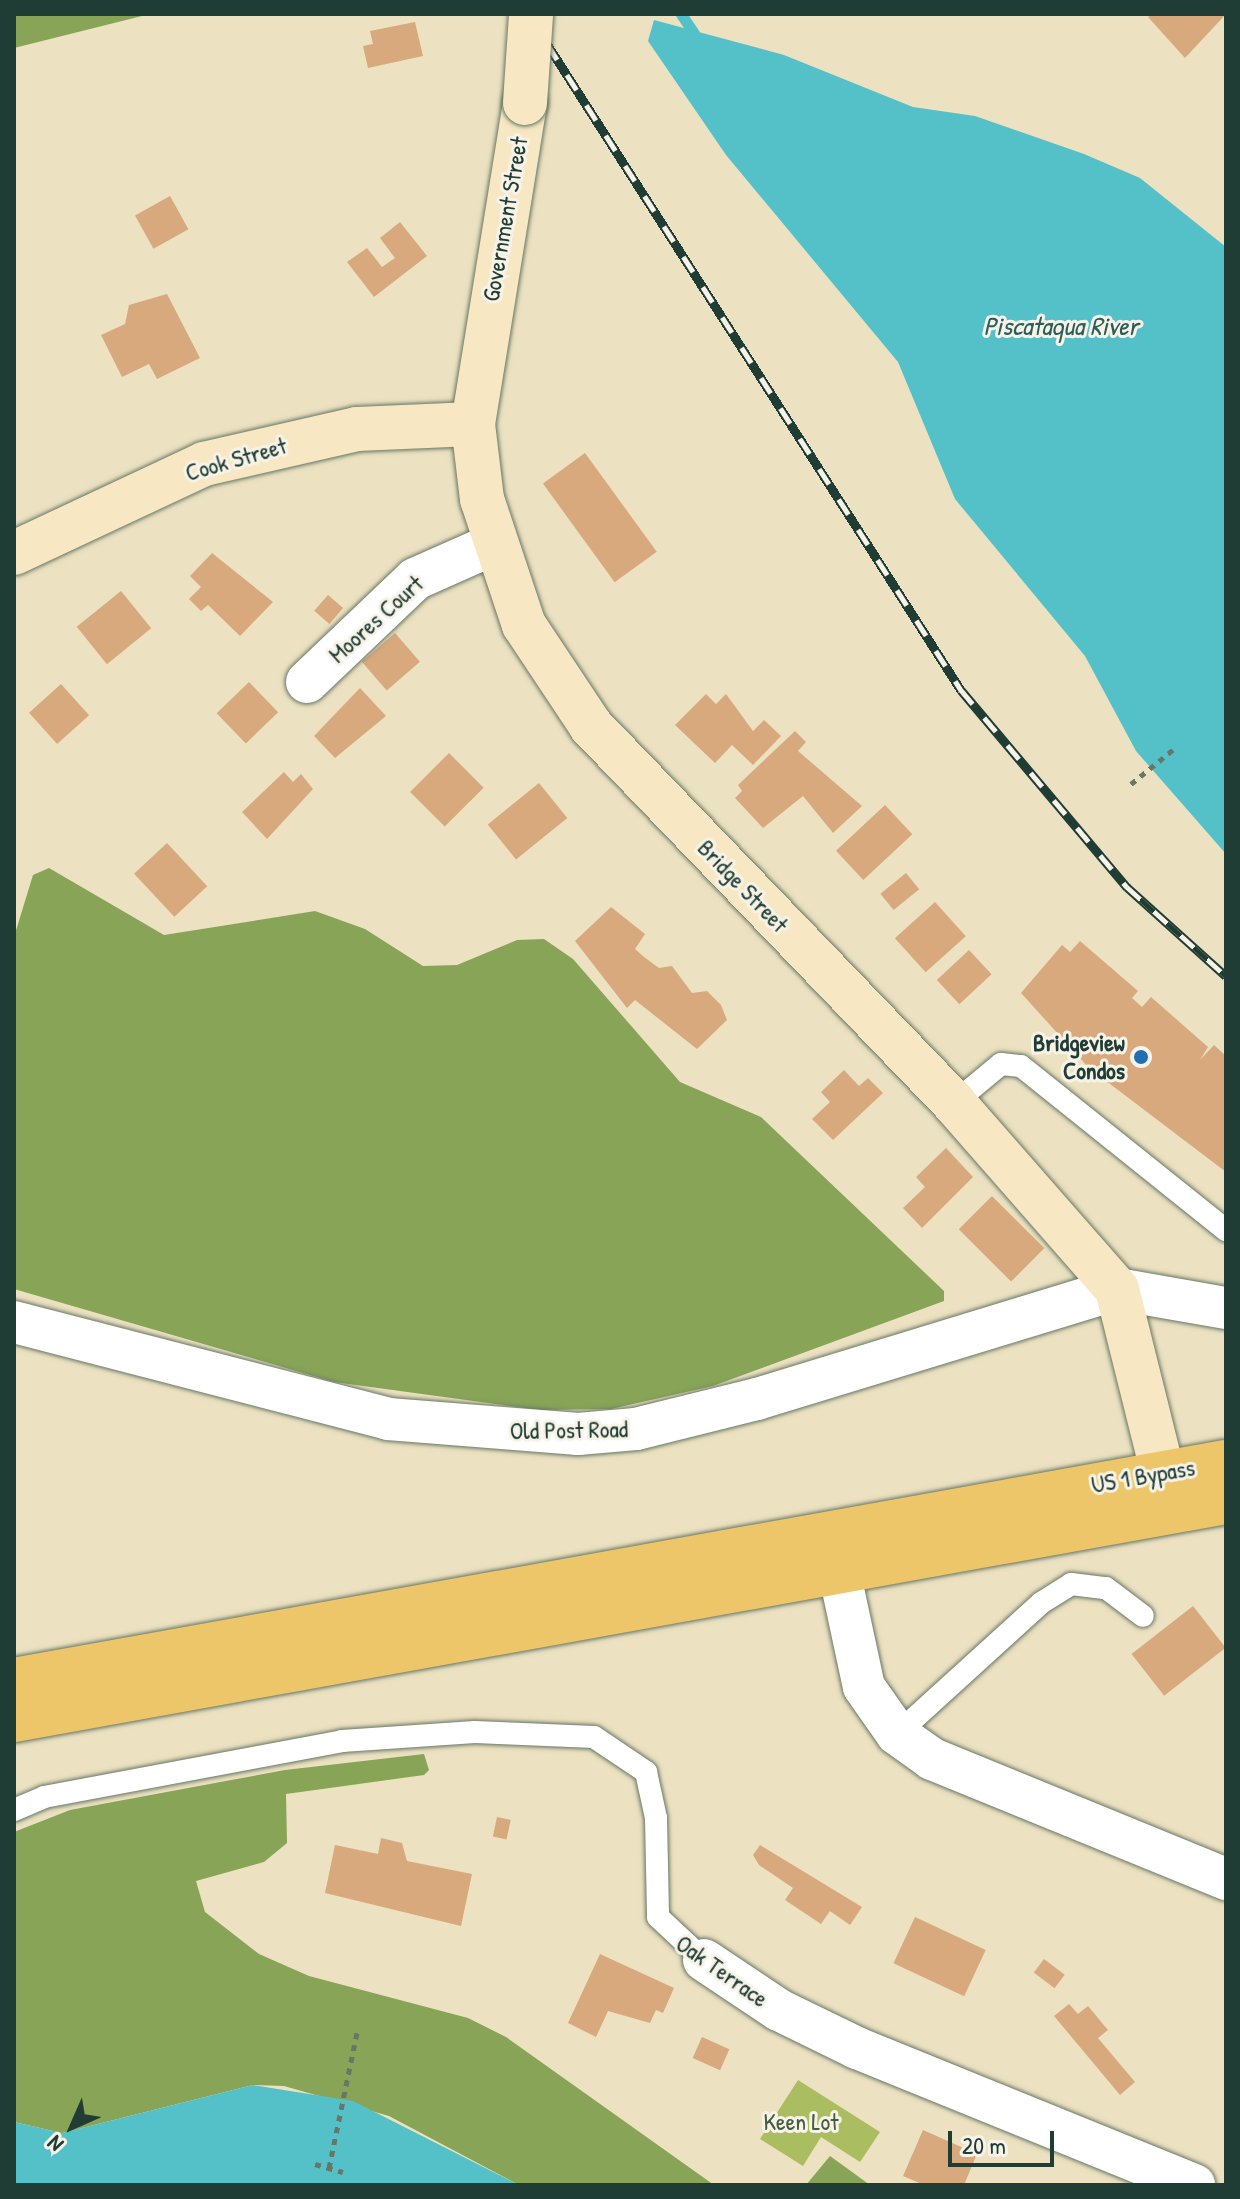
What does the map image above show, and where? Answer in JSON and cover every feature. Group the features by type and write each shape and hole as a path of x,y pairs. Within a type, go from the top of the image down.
{"main road":[{"name":"US 1 Bypass","path":"836,1554 1060,1491 1167,1492 1226,1462"},
{"path":"14,1720 836,1554 1167,1492 1226,1502"},
{"path":"14,1680 836,1554"}],"street":[{"name":"Government Street","path":"473,424 525,103 531,14"},
{"name":"Bridge Street","path":"473,424 494,544 529,634 591,726 954,1103 1117,1289 1167,1492"},
{"name":"Cook Street","path":"14,553 204,464 357,429 473,424"},
{"name":"Moores Court","path":"307,682 415,579 494,544"},
{"path":"1117,1289 1226,1308"},
{"name":"Old Post Road","path":"14,1322 388,1419 578,1434 636,1429 757,1399 1117,1289"},
{"path":"836,1554 864,1687 897,1734 932,1759 1226,1879"},
{"name":"Oak Terrace","path":"704,1960 779,2010 857,2048 1194,2185"}],"lane":[{"path":"954,1103 1001,1064 1021,1066 1226,1230"},
{"path":"897,1734 1041,1603 1071,1584 1106,1588 1143,1616"},
{"name":"Oak Terrace","path":"14,1810 44,1797 275,1749 475,1732 562,1733 618,1746 646,1772 653,1794 658,1917 704,1960"}],"path":[{"path":"1131,784 1175,748"},
{"path":"329,2168 357,2033"},
{"path":"315,2164 343,2172"}],"green space":[{"path":"14,14 150,14 14,48"},
{"path":"49,868 164,935 315,911 365,929 423,966 457,965 517,940 544,939 573,959 680,1082 761,1117 944,1291 944,1301 713,1386 611,1409 540,1410 334,1382 14,1289 14,937 33,875"},
{"path":"424,1754 429,1770 424,1775 286,1794 287,1843 264,1862 196,1881 205,1912 259,1954 309,1976 468,2018 506,2037 714,2185 519,2185 389,2116 284,2086 253,2085 62,2133 14,2122 14,1832 70,1810 285,1770"},
{"name":"Keen Lot","path":"798,2080 880,2132 860,2162 821,2137 803,2166 760,2139"},
{"path":"830,2156 870,2185 806,2185"}],"water":[{"name":"Piscataqua River","path":"654,20 784,55 913,107 975,116 1084,154 1140,178 1226,247 1226,854 1136,751 1085,656 955,499 898,362 726,155 648,41"},
{"path":"253,2085 353,2101 519,2185 14,2185 14,2122 62,2133"}],"building":[{"path":"1151,14 1226,14 1185,58 1148,17"},
{"path":"415,22 423,56 368,68 363,46 373,44 370,31"},
{"path":"170,196 188,229 153,249 135,215"},
{"path":"400,222 427,256 374,297 347,262 367,248 382,267 395,258 380,238"},
{"path":"167,294 200,358 157,379 149,364 122,377 101,335 125,324 129,305"},
{"path":"585,453 657,552 615,582 543,484"},
{"path":"212,553 273,602 240,636 208,605 201,611 189,599 201,587 190,576"},
{"path":"121,591 151,628 107,664 77,627"},
{"path":"328,595 343,608 329,624 314,611"},
{"path":"395,633 420,662 387,691 362,662"},
{"path":"249,682 278,712 246,743 217,713"},
{"path":"61,684 89,715 57,744 29,713"},
{"path":"360,688 386,716 335,758 314,736"},
{"path":"706,694 716,704 726,694 753,731 764,720 781,736 753,765 732,745 715,763 675,725"},
{"path":"795,731 806,742 798,751 862,806 833,833 803,796 763,828 735,798 742,791 738,785"},
{"path":"449,753 484,788 445,827 410,792"},
{"path":"284,772 293,782 301,774 313,789 267,839 242,812"},
{"path":"539,783 567,818 516,860 488,825"},
{"path":"885,805 912,834 863,880 836,851"},
{"path":"167,843 207,886 174,917 134,874"},
{"path":"906,873 919,889 894,910 880,894"},
{"path":"935,902 966,936 926,972 895,938"},
{"path":"611,907 645,934 635,949 659,968 672,966 692,993 707,991 721,1005 727,1020 697,1049 635,1000 627,1008 575,941"},
{"name":"Bridgeview Condos","path":"1080,941 1138,991 1132,998 1142,1007 1151,997 1208,1047 1200,1060 1214,1045 1226,1056 1226,1172 1089,1068 1021,993 1062,945 1070,952"},
{"path":"969,950 992,974 959,1004 937,980"},
{"path":"844,1070 859,1086 868,1078 883,1093 833,1140 812,1119 830,1102 821,1092"},
{"path":"946,1148 973,1177 922,1228 903,1208 925,1187 916,1177"},
{"path":"992,1196 1044,1248 1011,1282 959,1229"},
{"path":"1193,1606 1226,1648 1164,1696 1132,1654"},
{"path":"497,1817 511,1820 507,1839 493,1837"},
{"path":"381,1838 402,1843 407,1861 472,1874 461,1926 325,1893 335,1845 378,1854"},
{"path":"760,1845 862,1907 850,1925 830,1911 821,1924 785,1900 793,1888 759,1865 753,1855"},
{"path":"915,1917 986,1950 964,1996 893,1963"},
{"path":"600,1954 674,1988 663,2013 656,2010 650,2023 608,2011 596,2037 568,2023"},
{"path":"1044,1959 1065,1975 1055,1988 1034,1973"},
{"path":"1069,2004 1078,2014 1088,2006 1108,2030 1098,2038 1135,2082 1120,2095 1054,2016"},
{"path":"702,2037 729,2049 720,2070 693,2058"},
{"path":"923,2130 977,2154 964,2185 924,2185 903,2176"}],"waterway":[{"path":"681,14 694,33"}],"railway":[{"path":"528,14 961,690 1127,887 1226,976"}],"place":[{"name":"Bridgeview Condos","path":"1141,1057"}]}
